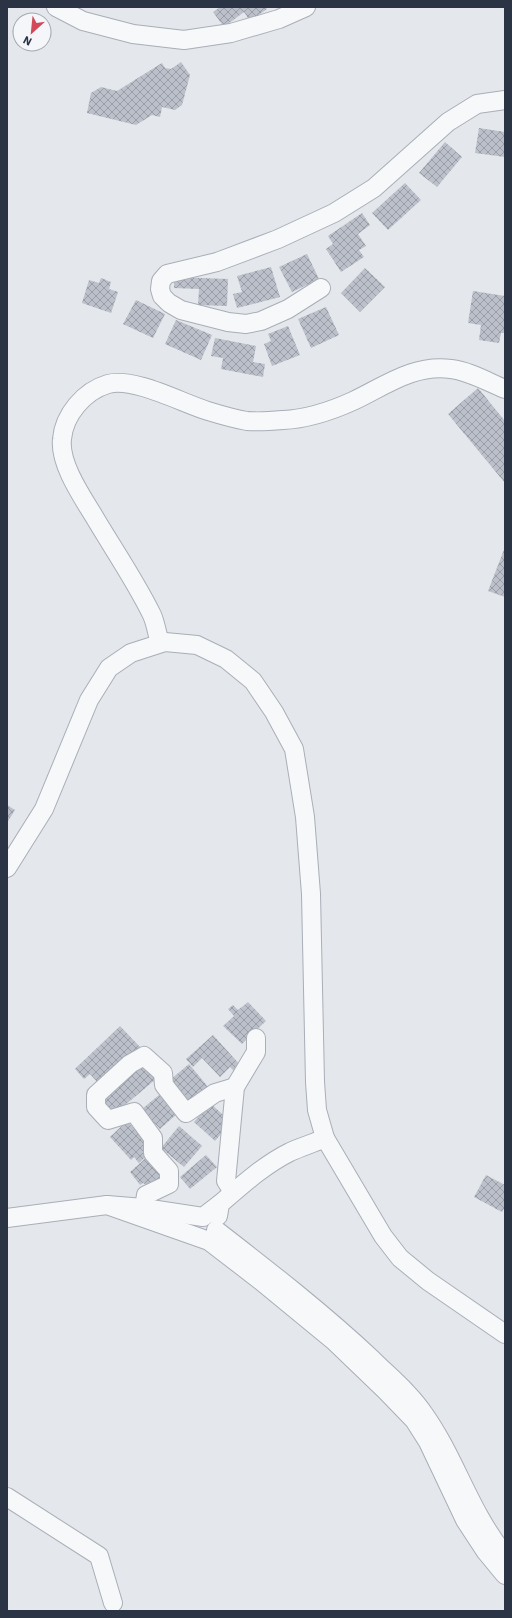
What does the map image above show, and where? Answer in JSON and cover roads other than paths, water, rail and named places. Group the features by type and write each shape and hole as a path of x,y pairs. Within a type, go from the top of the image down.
{"street":[{"path":"56,7 83,21 133,34 184,40 231,33 279,19 306,7"},
{"path":"321,288 288,309 261,321 246,324 228,322 181,310 169,303 162,296 160,289 161,281 167,274 217,262 278,239 334,213 374,188 420,149 448,122 477,104 505,100"},
{"path":"160,643 153,617 75,485 64,459 61,440 65,426 71,412 83,398 95,390 109,384 131,384 208,411 247,421 285,420 319,414 353,400 394,379 414,371 433,368 452,369 505,389"},
{"path":"7,868 44,809 89,700 109,668 131,653 165,642 197,645 226,659 253,681 274,712 294,749 305,818 311,894 315,1082 317,1110 325,1138 383,1236 400,1258 428,1281 505,1334"},
{"path":"233,1192 226,1181 235,1087 256,1052 256,1038"},
{"path":"144,1208 146,1195 169,1184 169,1171 153,1153 154,1138 134,1112 108,1120 96,1107 96,1095 130,1064 144,1056 163,1073 164,1085 186,1113 215,1093 235,1087"},
{"path":"7,1218 107,1205 144,1208 203,1217 270,1164 290,1152 325,1138"},
{"path":"212,1235 220,1204"},
{"path":"107,1205 212,1235 342,1332 412,1399 424,1413 439,1436 476,1514 505,1555"},
{"path":"212,1235 261,1281 334,1341 403,1407 414,1420 428,1442 465,1520 475,1536 505,1575"},
{"path":"7,1497 99,1556 113,1603"}]}
